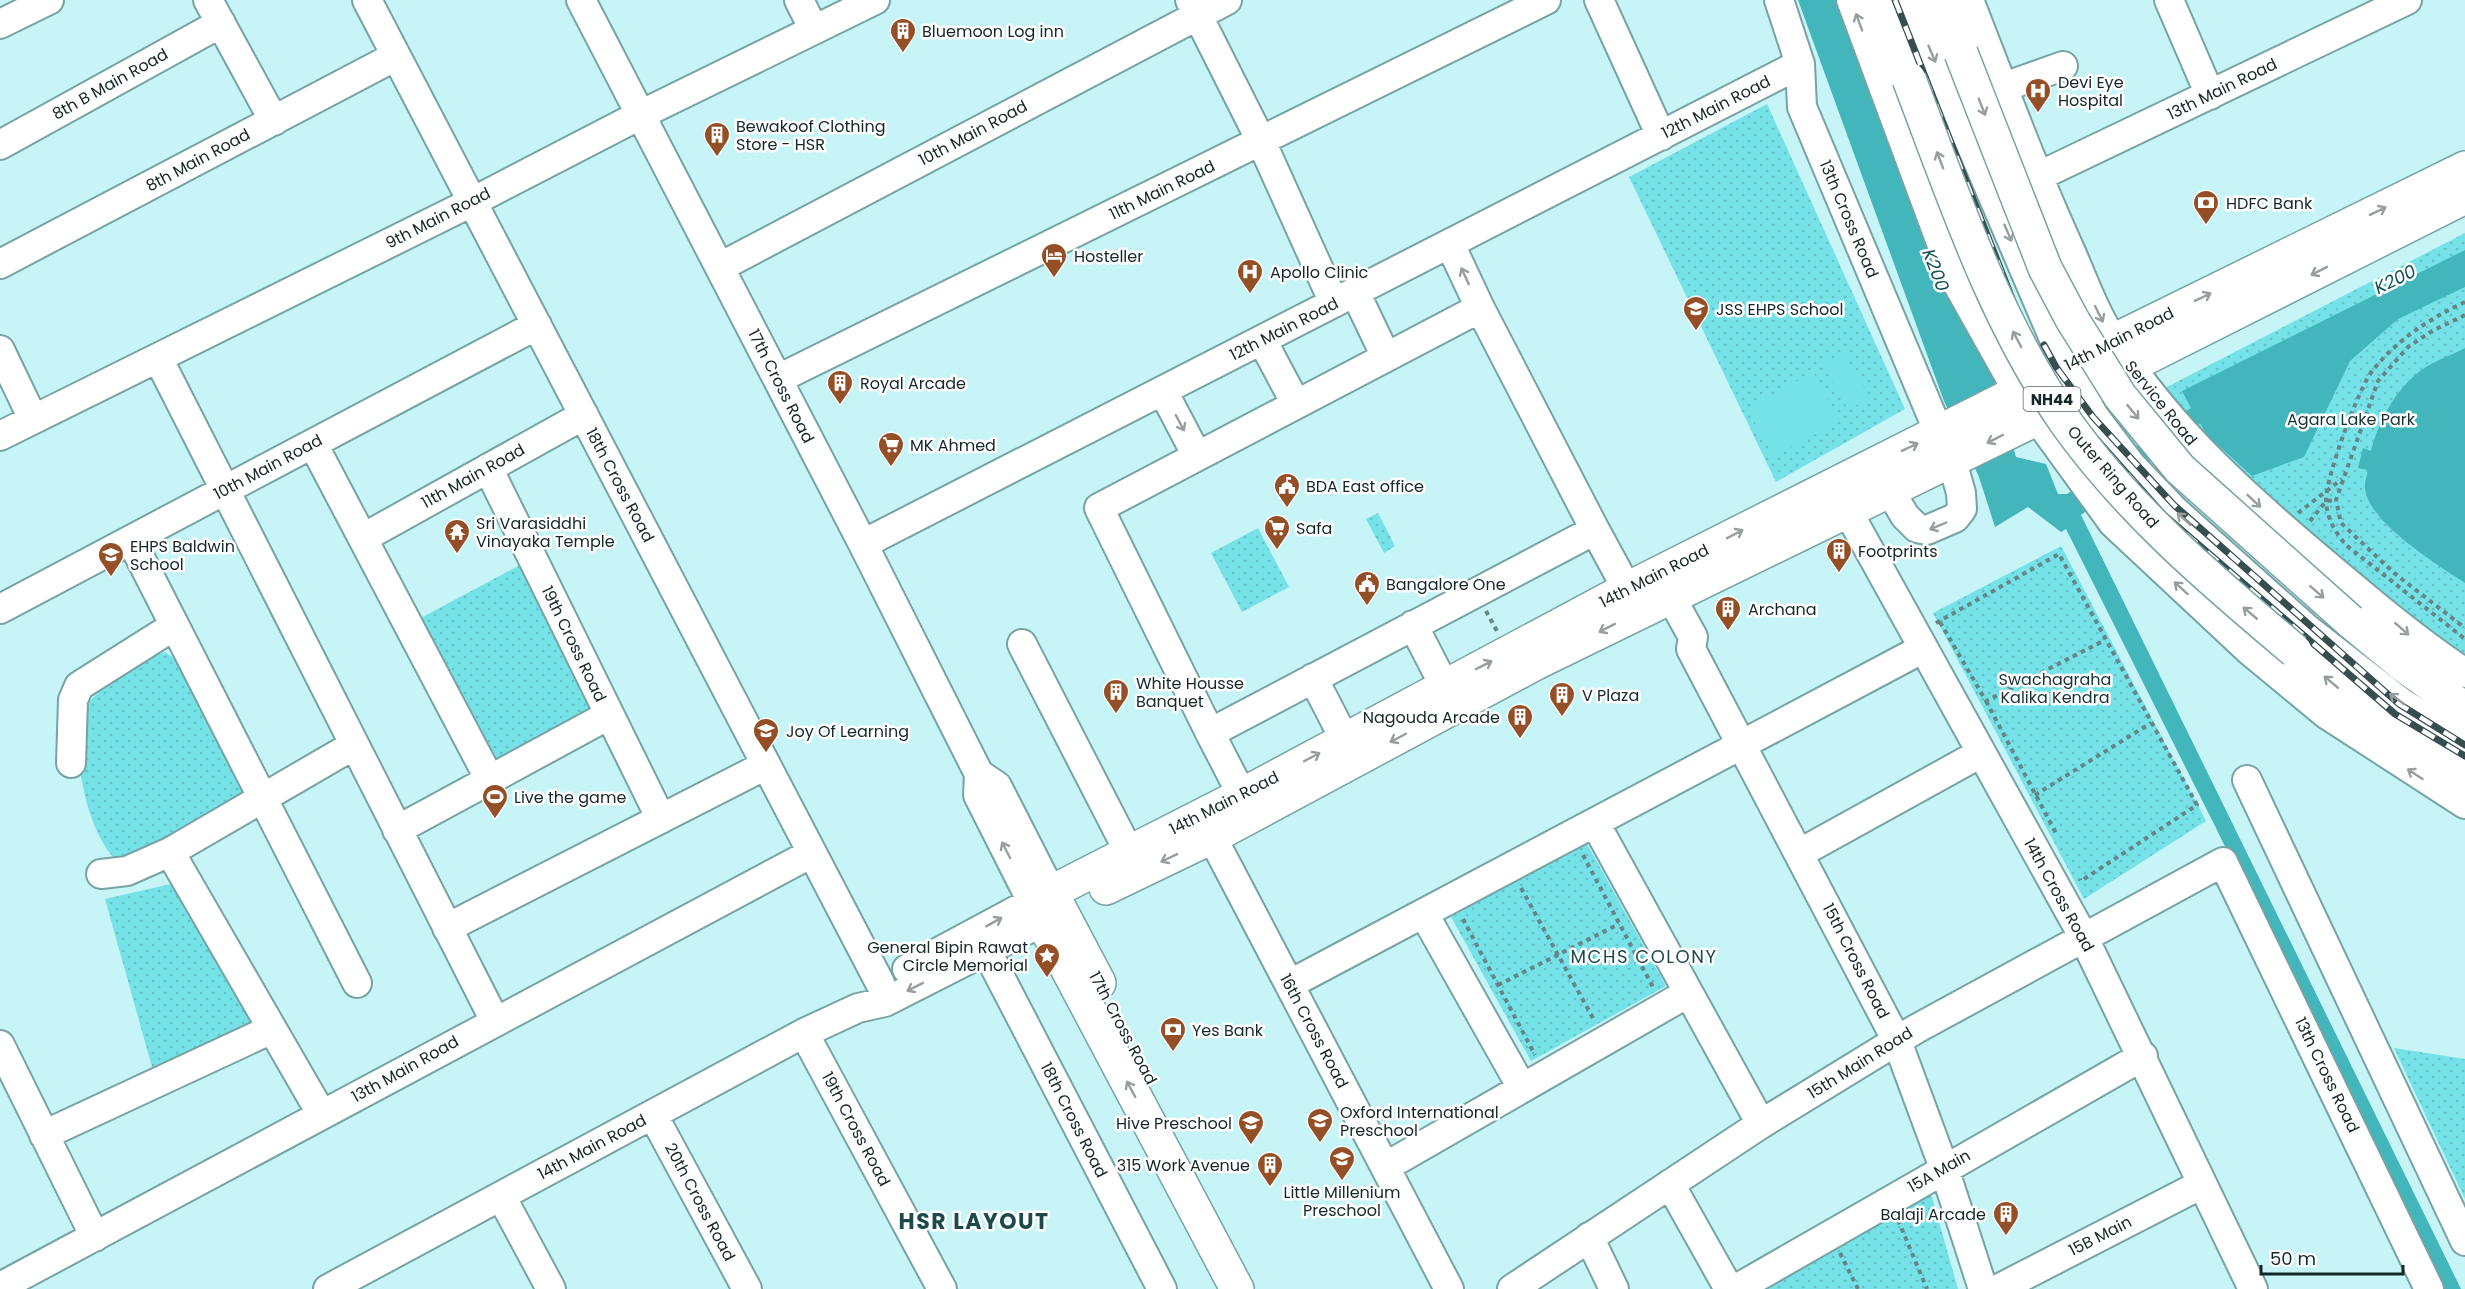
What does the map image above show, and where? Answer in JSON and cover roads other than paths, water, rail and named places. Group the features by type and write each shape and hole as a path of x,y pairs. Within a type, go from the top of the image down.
{"main road":[{"name":"Outer Ring Road","path":"1876,0 1992,292 2067,424 2126,496 2206,576 2400,737 2465,775"},
{"path":"1940,0 1972,45 2045,268 2072,319 2120,396 2180,469 2224,512 2402,664 2465,709"},
{"name":"14th Main Road","path":"1047,907 1129,852 1242,795 1444,685 1650,589 2022,408 2465,168"},
{"name":"14th Main Road","path":"2121,353 2465,197"},
{"name":"14th Main Road","path":"1047,907 1212,837 1536,663 1650,589 1890,491 1952,443"},
{"name":"17th Cross Road","path":"1047,907 1237,1289"},
{"name":"17th Cross Road","path":"1047,907 1259,1289"}],"street":[{"path":"0,24 49,0"},
{"name":"18th Cross Road","path":"367,0 876,977"},
{"name":"17th Cross Road","path":"581,0 863,544 979,774 978,795 1047,907"},
{"path":"799,0 814,30"},
{"name":"9th Main Road","path":"0,436 472,202 640,115 875,0"},
{"name":"10th Main Road","path":"720,267 1194,7 1227,0"},
{"name":"11th Main Road","path":"778,379 1545,0"},
{"path":"1599,0 1661,136"},
{"name":"13th Cross Road","path":"1779,0 1800,64 1802,107 1952,443 1962,493 1962,509 1955,518 1927,530 1917,528 1905,516 1890,491"},
{"path":"1851,0 1954,278 2022,408 2113,523 2251,652 2326,714 2465,804"},
{"path":"1909,0 2073,380 2094,416 2131,465 2218,549 2306,628 2402,703 2465,740"},
{"name":"Service Road","path":"1969,0 1972,45 2004,87 2037,177 2121,353 2159,404 2200,450 2293,528 2413,639 2465,673"},
{"path":"2169,0 2210,95"},
{"name":"13th Main Road","path":"2037,177 2407,0"},
{"path":"1194,7 1261,141 1344,298 1386,357"},
{"path":"214,12 274,121"},
{"name":"8th B Main Road","path":"0,145 214,12"},
{"name":"8th Main Road","path":"0,264 396,56"},
{"name":"12th Main Road","path":"863,544 1800,64"},
{"path":"2004,87 2063,66"},
{"path":"1450,244 1480,308 1595,530 1650,589"},
{"path":"1242,795 1099,508 1480,308"},
{"name":"10th Main Road","path":"0,609 537,325"},
{"path":"1262,340 1296,404"},
{"path":"0,351 33,419"},
{"path":"158,358 495,1021"},
{"path":"1163,391 1197,456"},
{"name":"11th Main Road","path":"363,537 584,416"},
{"path":"313,444 490,780"},
{"name":"19th Cross Road","path":"488,468 661,819"},
{"name":"14th Cross Road","path":"1847,510 2083,936 2143,1056 2253,1289"},
{"path":"1210,733 1595,530"},
{"path":"131,540 357,983"},
{"name":"15th Cross Road","path":"1650,589 1679,647 1691,649 1743,744 1897,1041 1944,1168 1983,1289"},
{"path":"1413,625 1444,685"},
{"path":"72,763 73,700 79,686 174,626"},
{"path":"1290,984 1743,744 1918,641"},
{"path":"1022,644 1129,852"},
{"path":"1312,678 1345,740"},
{"path":"398,830 609,715"},
{"path":"101,874 127,871 170,852 354,745"},
{"path":"1800,853 1981,753"},
{"path":"447,928 765,765"},
{"path":"2247,780 2465,1241"},
{"path":"1595,824 1761,1124"},
{"name":"16th Cross Road","path":"1212,837 1449,1289"},
{"path":"170,852 322,1115"},
{"name":"13th Main Road","path":"0,1287 812,853"},
{"name":"13th Cross Road","path":"2223,862 2429,1289"},
{"name":"15th Main Road","path":"1512,1289 1761,1124 1897,1041 2083,936 2223,862"},
{"name":"14th Main Road","path":"342,1286 501,1196 804,1033 858,1008 885,1002 986,950 1047,907"},
{"name":"14th Main Road","path":"858,1008 876,977 1047,907"},
{"path":"1424,914 1521,1086"},
{"name":"18th Cross Road","path":"986,950 1162,1289"},
{"path":"1385,1167 1521,1086 1688,993"},
{"path":"44,1135 272,1029"},
{"name":"19th Cross Road","path":"804,1033 942,1289"},
{"path":"0,1045 95,1237"},
{"name":"15A Main","path":"1736,1289 2143,1056"},
{"name":"20th Cross Road","path":"653,1115 747,1289"},
{"path":"1670,1184 1729,1289"},
{"name":"15B Main","path":"1998,1289 2202,1184"},
{"path":"501,1196 551,1289"},
{"path":"1590,1237 1614,1289"}],"water":[{"name":"K200","path":"1798,0 1842,0 1950,301 1992,374 2016,457 2046,464 2058,494 2067,494 2191,408 2182,391 2465,250 2465,287 2398,319 2350,361 2304,457 2252,476 2207,435 2200,423 2081,515 2461,1289 2440,1289 2215,826 2066,529 2061,532 2028,507 1995,527 1979,477 1944,401"},
{"path":"2465,348 2465,583 2423,555 2379,516 2365,489 2368,470 2358,468 2363,448 2371,451 2385,413 2401,390 2420,371"}],"railway":[{"path":"1895,0 2022,324 2049,373 2082,423 2164,515 2395,714 2465,756"},
{"path":"2044,345 2056,367 2093,417 2174,505 2399,704 2465,745"}],"place":[{"name":"Bluemoon Log inn","path":"903,54"},
{"name":"Devi Eye Hospital","path":"2038,114"},
{"name":"Bewakoof Clothing Store - HSR","path":"717,158"},
{"name":"HDFC Bank","path":"2206,226"},
{"name":"Hosteller","path":"1054,279"},
{"name":"Apollo Clinic","path":"1250,295"},
{"name":"JSS EHPS School","path":"1696,332"},
{"name":"Royal Arcade","path":"840,406"},
{"name":"MK Ahmed","path":"891,468"},
{"name":"BDA East office","path":"1287,509"},
{"name":"Safa","path":"1277,551"},
{"name":"Sri Varasiddhi Vinayaka Temple","path":"457,555"},
{"name":"Footprints","path":"1839,574"},
{"name":"EHPS Baldwin School","path":"111,578"},
{"name":"Bangalore One","path":"1367,607"},
{"name":"Archana","path":"1728,632"},
{"name":"White Housse Banquet","path":"1116,715"},
{"name":"V Plaza","path":"1562,718"},
{"name":"Nagouda Arcade","path":"1520,740"},
{"name":"Joy Of Learning","path":"766,754"},
{"name":"Live the game","path":"495,820"},
{"name":"General Bipin Rawat Circle Memorial","path":"1047,979"},
{"name":"Yes Bank","path":"1173,1053"},
{"name":"Oxford International Preschool","path":"1320,1144"},
{"name":"Hive Preschool","path":"1251,1146"},
{"name":"Little Millenium Preschool","path":"1342,1182"},
{"name":"315 Work Avenue","path":"1270,1188"},
{"name":"Balaji Arcade","path":"2006,1237"}],"district":[{"name":"MCHS COLONY","path":"1644,956"},
{"name":"HSR LAYOUT","path":"974,1221"}],"park label":[{"name":"Agara Lake Park","path":"2351,419"},
{"name":"Swachagraha Kalika Kendra","path":"2055,688"}]}
